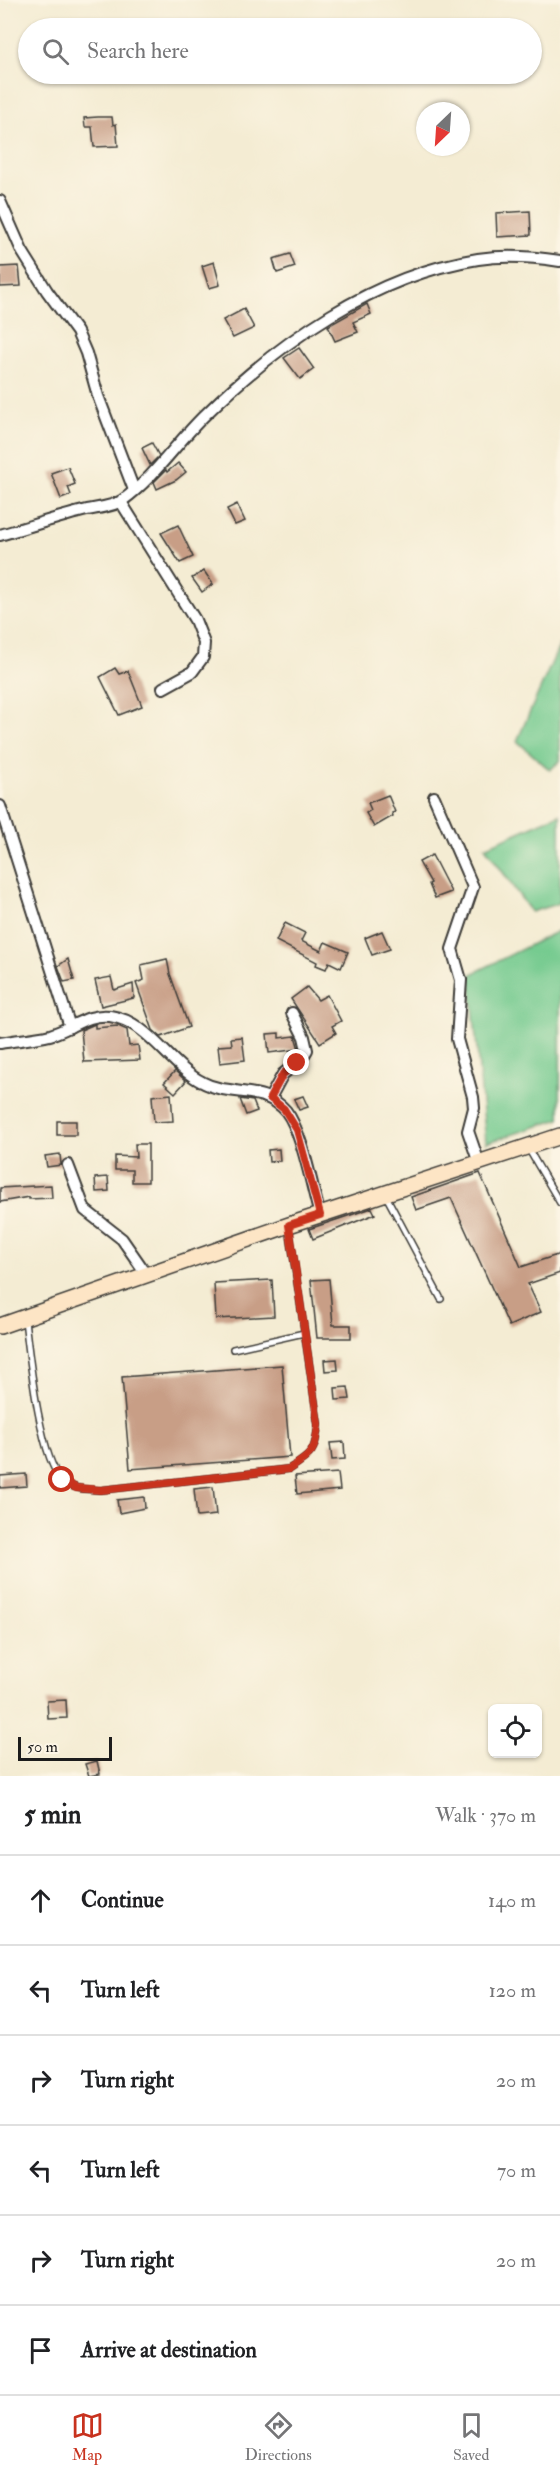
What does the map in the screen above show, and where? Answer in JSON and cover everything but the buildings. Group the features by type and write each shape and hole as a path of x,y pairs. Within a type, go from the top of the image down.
{"street":[{"path":"0,201 22,251 77,332 98,396 134,490"},
{"path":"0,535 121,502 238,383 318,324 362,298 417,275 479,259 516,257 560,261"},
{"path":"121,502 202,633 204,643 202,657 192,672 163,688"},
{"path":"434,797 473,887 452,949 461,980 457,1039 474,1108 468,1131 479,1163"},
{"path":"0,806 70,1027"},
{"path":"270,1098 283,1074 302,1060 307,1050 304,1037 292,1013"},
{"path":"0,1043 50,1035 91,1017 110,1016 129,1021 189,1076 208,1086 270,1098 284,1109 297,1130 320,1215"},
{"path":"0,1326 289,1225 560,1136"},
{"path":"68,1165 85,1210 122,1239 147,1275"}],"lane":[{"path":"527,1147 560,1203"},
{"path":"385,1194 441,1299"},
{"path":"24,1319 45,1446 54,1469 62,1480 76,1488 101,1490 289,1469 309,1457 316,1446 318,1424 289,1225"},
{"path":"233,1349 304,1334"}],"green space":[{"path":"560,644 560,761 550,770 517,741"},
{"path":"560,814 560,903 531,912 485,847"},
{"path":"560,930 560,1119 486,1143 470,975"}],"route":[{"path":"62,1480 76,1488 101,1490 289,1469 309,1457 316,1446 318,1424 289,1225 320,1215 297,1130 284,1109 270,1098 283,1074 297,1063"}]}
